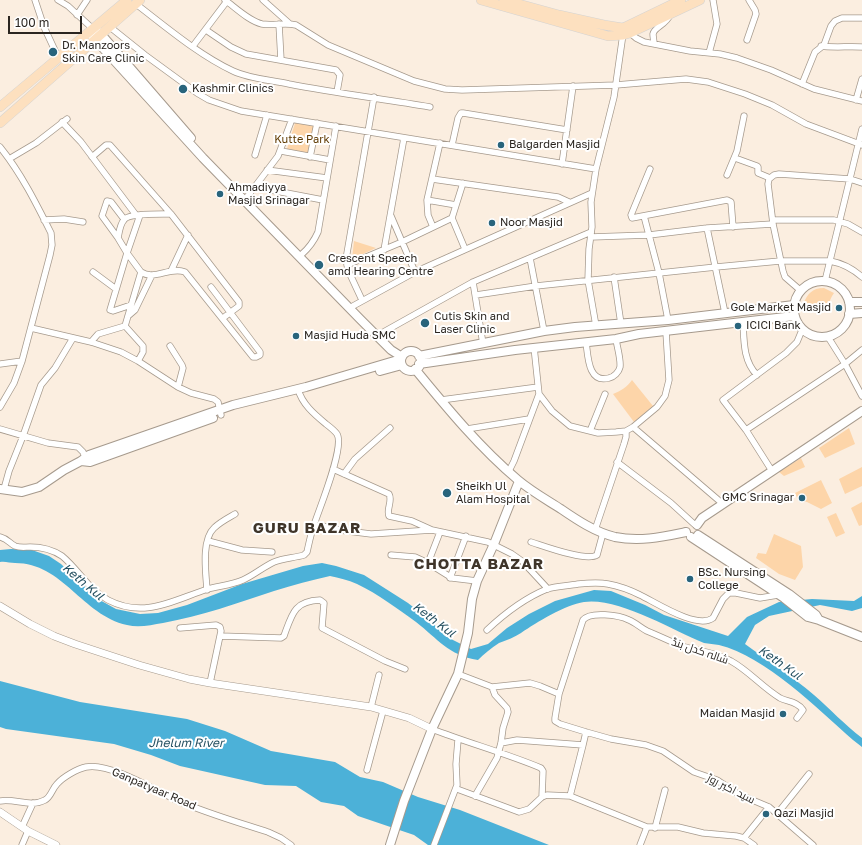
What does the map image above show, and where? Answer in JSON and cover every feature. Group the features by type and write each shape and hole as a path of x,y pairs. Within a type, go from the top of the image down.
{"main road":[{"path":"0,107 126,0"},
{"path":"481,0 608,36 625,32 670,15 700,0"},
{"path":"504,0 559,15 604,25 625,32 681,0"},
{"path":"0,123 138,2"},
{"path":"91,31 247,197 380,334 402,359 407,370 534,347 616,339 794,316"},
{"path":"98,37 203,158 360,319 402,359"},
{"path":"815,281 825,281 840,287 845,293 849,302 849,314 843,327 838,332 828,337 816,337 802,330 794,316 795,298 800,290 806,285 815,281"},
{"path":"849,302 862,302"},
{"path":"419,356 544,331 575,327 668,320 794,305"},
{"path":"849,314 862,313"},
{"path":"705,316 706,327"},
{"path":"2,489 22,492 39,487 83,459 90,462 221,412 237,409 299,391 402,359 411,351 417,353 419,356"},
{"path":"419,356 417,367 441,400 484,448 519,481 568,514 599,531 614,536 637,540 692,534 700,529 695,524"},
{"path":"862,411 695,524 688,525 692,534 819,620 862,637"},
{"path":"390,845 418,764 459,670 468,633 472,599 477,581 494,544 519,481"}],"street":[{"path":"35,0 46,32 58,57"},
{"path":"58,0 78,15 91,31"},
{"path":"78,15 87,0"},
{"path":"263,0 290,24"},
{"path":"709,53 717,24 713,0"},
{"path":"747,40 756,14 749,0"},
{"path":"193,46 226,1 256,22 261,24 290,24 301,28 328,45 414,81 445,89 462,90 616,85 686,79 708,82 745,94 772,105 806,124 860,145"},
{"path":"138,2 193,46 224,66 242,74 430,108"},
{"path":"654,44 655,31 668,21 670,15"},
{"path":"802,84 815,52 825,42 834,21 842,18 862,18"},
{"path":"279,24 281,60"},
{"path":"110,27 145,55 203,97 235,109 596,169"},
{"path":"206,30 239,52 336,70 340,75 337,92"},
{"path":"596,326 588,280 589,249 592,227 592,193 596,169 614,97 625,32 639,40 654,44 690,51 720,54 750,62 802,84 825,92 862,101"},
{"path":"821,46 833,48 850,46 862,47"},
{"path":"856,100 862,79"},
{"path":"562,164 573,86"},
{"path":"362,300 348,270 346,259 374,97"},
{"path":"452,145 458,118 461,113 567,130"},
{"path":"255,155 267,115"},
{"path":"726,175 735,158 744,116"},
{"path":"247,197 281,151 292,119"},
{"path":"9,159 36,143 65,121 138,215"},
{"path":"310,157 317,123"},
{"path":"302,254 310,247 318,232 336,126"},
{"path":"825,281 839,221 860,145 862,129"},
{"path":"384,250 404,138"},
{"path":"433,228 428,215 428,200 440,143"},
{"path":"92,157 106,145 110,145 171,214 240,302 239,306 223,318"},
{"path":"0,147 32,196 51,233 52,244 22,361 14,383 0,407"},
{"path":"281,151 330,160"},
{"path":"735,158 757,166 758,173 770,178"},
{"path":"650,169 631,216 633,218 728,200 731,202 733,227"},
{"path":"267,170 327,178"},
{"path":"800,290 784,275 780,261 768,184 770,178 774,174 779,174 850,179 862,183"},
{"path":"432,179 558,197 569,202"},
{"path":"463,183 452,218 465,249"},
{"path":"255,187 324,200"},
{"path":"353,306 415,272 592,193"},
{"path":"428,200 456,206"},
{"path":"124,219 110,201 108,201 102,216 141,272 152,275 171,271 182,271 187,274 253,356 256,357 260,355 260,352 211,287"},
{"path":"118,238 124,219 129,216 171,214"},
{"path":"131,305 113,311 110,310 138,215"},
{"path":"391,216 415,272"},
{"path":"644,216 659,273 668,320"},
{"path":"347,265 402,242 452,218"},
{"path":"44,220 64,219 84,222"},
{"path":"380,334 473,282 530,258 591,235 649,235 773,222 826,220 839,221 862,232"},
{"path":"707,228 725,313"},
{"path":"171,271 188,235"},
{"path":"530,258 544,331"},
{"path":"476,295 614,277 780,261 837,262 846,266 862,277"},
{"path":"93,272 116,289"},
{"path":"125,326 141,272"},
{"path":"128,316 134,310 152,275"},
{"path":"614,277 621,324"},
{"path":"473,282 483,344"},
{"path":"743,322 744,345 749,365 757,375"},
{"path":"91,342 98,334 125,326"},
{"path":"125,326 143,346 143,352 138,361"},
{"path":"31,328 91,342 120,352 138,361 178,387 190,393 214,399 218,402 221,412"},
{"path":"772,471 746,430 723,400 792,348 797,342 802,330"},
{"path":"539,394 552,411 570,426 598,432 626,430 633,427 657,407 665,396 669,380 666,332"},
{"path":"828,337 845,364 862,396"},
{"path":"2,489 41,385 55,368 73,338"},
{"path":"586,342 590,370 594,376 600,379 605,379 612,377 618,372 620,366 616,339"},
{"path":"170,346 183,368 178,387"},
{"path":"509,471 539,394 534,347"},
{"path":"746,430 845,364 862,350"},
{"path":"0,364 22,361"},
{"path":"441,400 538,387"},
{"path":"0,537 8,540 16,546 42,548 61,556 93,589 108,600 136,607 155,607 168,604 207,590 242,580 264,566 276,561 306,554 314,524 333,469 340,440 337,435 309,409 299,391"},
{"path":"590,431 605,394"},
{"path":"468,429 530,419"},
{"path":"633,427 723,504"},
{"path":"344,474 355,459 390,428"},
{"path":"0,429 59,445 78,447 83,452 83,459"},
{"path":"531,542 567,554 593,557 596,556 598,553 599,531 626,437 626,430"},
{"path":"618,462 671,503 695,524"},
{"path":"333,469 389,494 391,497 388,513 389,516 412,521 432,530 466,536 494,544 522,561 548,589"},
{"path":"207,590 205,555 210,532 235,514"},
{"path":"314,524 339,530 371,534 432,530"},
{"path":"428,563 440,532"},
{"path":"450,578 466,536"},
{"path":"208,541 242,550 272,552"},
{"path":"391,555 408,556 428,563 450,578 457,580 477,581"},
{"path":"487,630 501,617 548,589 590,583 608,584 626,589 682,616 703,622 712,618 723,599 729,593 760,598 784,596"},
{"path":"220,636 281,638 284,636 291,615 296,608 304,602 320,600 324,603 322,628 385,661 405,669"},
{"path":"0,606 54,636 139,665 189,679 371,707 409,718 458,740 498,752 542,768 542,797"},
{"name":"شالہ کدل بنڈ","path":"560,694 584,618 611,615 630,620 646,631 686,647 723,657 740,667 781,699 792,702 801,707 803,710 797,718"},
{"path":"180,628 216,625 220,629 220,636 210,683"},
{"path":"459,670 492,687 530,683 560,694"},
{"path":"371,707 379,675"},
{"path":"475,796 496,758 501,743 508,710 497,698 492,687"},
{"name":"سید اکبر روڑ","path":"560,694 555,721 560,724 611,739 646,745 664,752 694,772 717,780 738,794 768,808 813,845"},
{"path":"367,770 383,711"},
{"path":"570,796 586,732"},
{"path":"434,845 457,788 456,764 458,740"},
{"path":"501,743 517,740 583,745"},
{"name":"Ganpatyaar Road","path":"33,804 46,799 58,783 82,769 91,767 99,768 125,775 176,800 272,834 291,845"},
{"path":"777,814 809,774"},
{"path":"457,788 519,812 528,809 542,797 551,794 570,796 647,827 678,827 703,833 731,835 744,838 754,845"},
{"path":"654,828 665,790"},
{"path":"0,801 5,800 33,804 25,829 22,845"},
{"path":"744,838 768,808"},
{"path":"0,812 25,829 56,845"},
{"path":"640,845 647,827"}],"green space":[{"name":"Kutte Park","path":"296,120 317,123 310,157 286,152"},
{"path":"354,241 376,248 352,259"},
{"path":"824,288 834,293 827,310 815,310 803,305 810,292 816,289"},
{"path":"632,380 653,406 634,422 613,394 619,392"},
{"path":"849,428 855,444 825,458 819,448"},
{"path":"801,458 805,467 784,476 779,472"},
{"path":"862,467 862,486 845,494 839,479"},
{"path":"821,480 832,503 821,509 807,502 798,500 795,493"},
{"path":"862,502 862,525 859,526 851,508"},
{"path":"836,513 845,533 836,537 827,517"},
{"path":"774,534 801,546 803,567 795,580 779,574 756,558 758,553 766,554"}],"water":[{"name":"Keth Kul","path":"0,550 32,550 49,556 61,564 98,599 116,609 140,614 158,613 187,605 242,584 303,566 322,563 336,566 364,575 408,603 431,621 445,636 471,649 488,644 507,628 529,614 555,601 594,590 611,591 645,605 664,615 728,636 747,617 779,602 812,599 854,601 862,596 862,608 852,611 820,605 769,616 755,625 745,644 789,675 814,695 862,738 862,747 790,685 754,660 737,651 719,645 704,643 645,616 613,604 584,602 560,610 516,636 499,643 478,660 468,658 444,646 416,622 388,602 373,592 347,580 330,576 274,591 191,617 145,626 132,626 111,619 97,611 60,580 46,571 32,565 0,562"},
{"name":"Jhelum River","path":"0,681 80,702 187,719 225,731 271,751 335,762 360,777 383,782 418,797 460,810 549,845 428,845 414,835 358,816 344,806 321,802 296,786 265,785 180,766 151,755 114,744 6,729 0,727"}],"place":[{"name":"Dr. Manzoors Skin Care Clinic","path":"53,52"},
{"name":"Kashmir Clinics","path":"183,89"},
{"name":"Balgarden Masjid","path":"501,145"},
{"name":"Ahmadiyya Masjid Srinagar","path":"220,194"},
{"name":"Noor Masjid","path":"492,223"},
{"name":"Crescent Speech amd Hearing Centre","path":"319,265"},
{"name":"Gole Market Masjid","path":"839,308"},
{"name":"Cutis Skin and Laser Clinic","path":"425,323"},
{"name":"ICICI Bank","path":"738,326"},
{"name":"Masjid Huda SMC","path":"296,336"},
{"name":"Sheikh Ul Alam Hospital","path":"447,493"},
{"name":"GMC Srinagar","path":"802,498"},
{"name":"BSc. Nursing College","path":"690,579"},
{"name":"Maidan Masjid","path":"783,714"},
{"name":"Qazi Masjid","path":"766,814"}],"district":[{"name":"GURU BAZAR","path":"307,528"},
{"name":"CHOTTA BAZAR","path":"479,564"}]}
